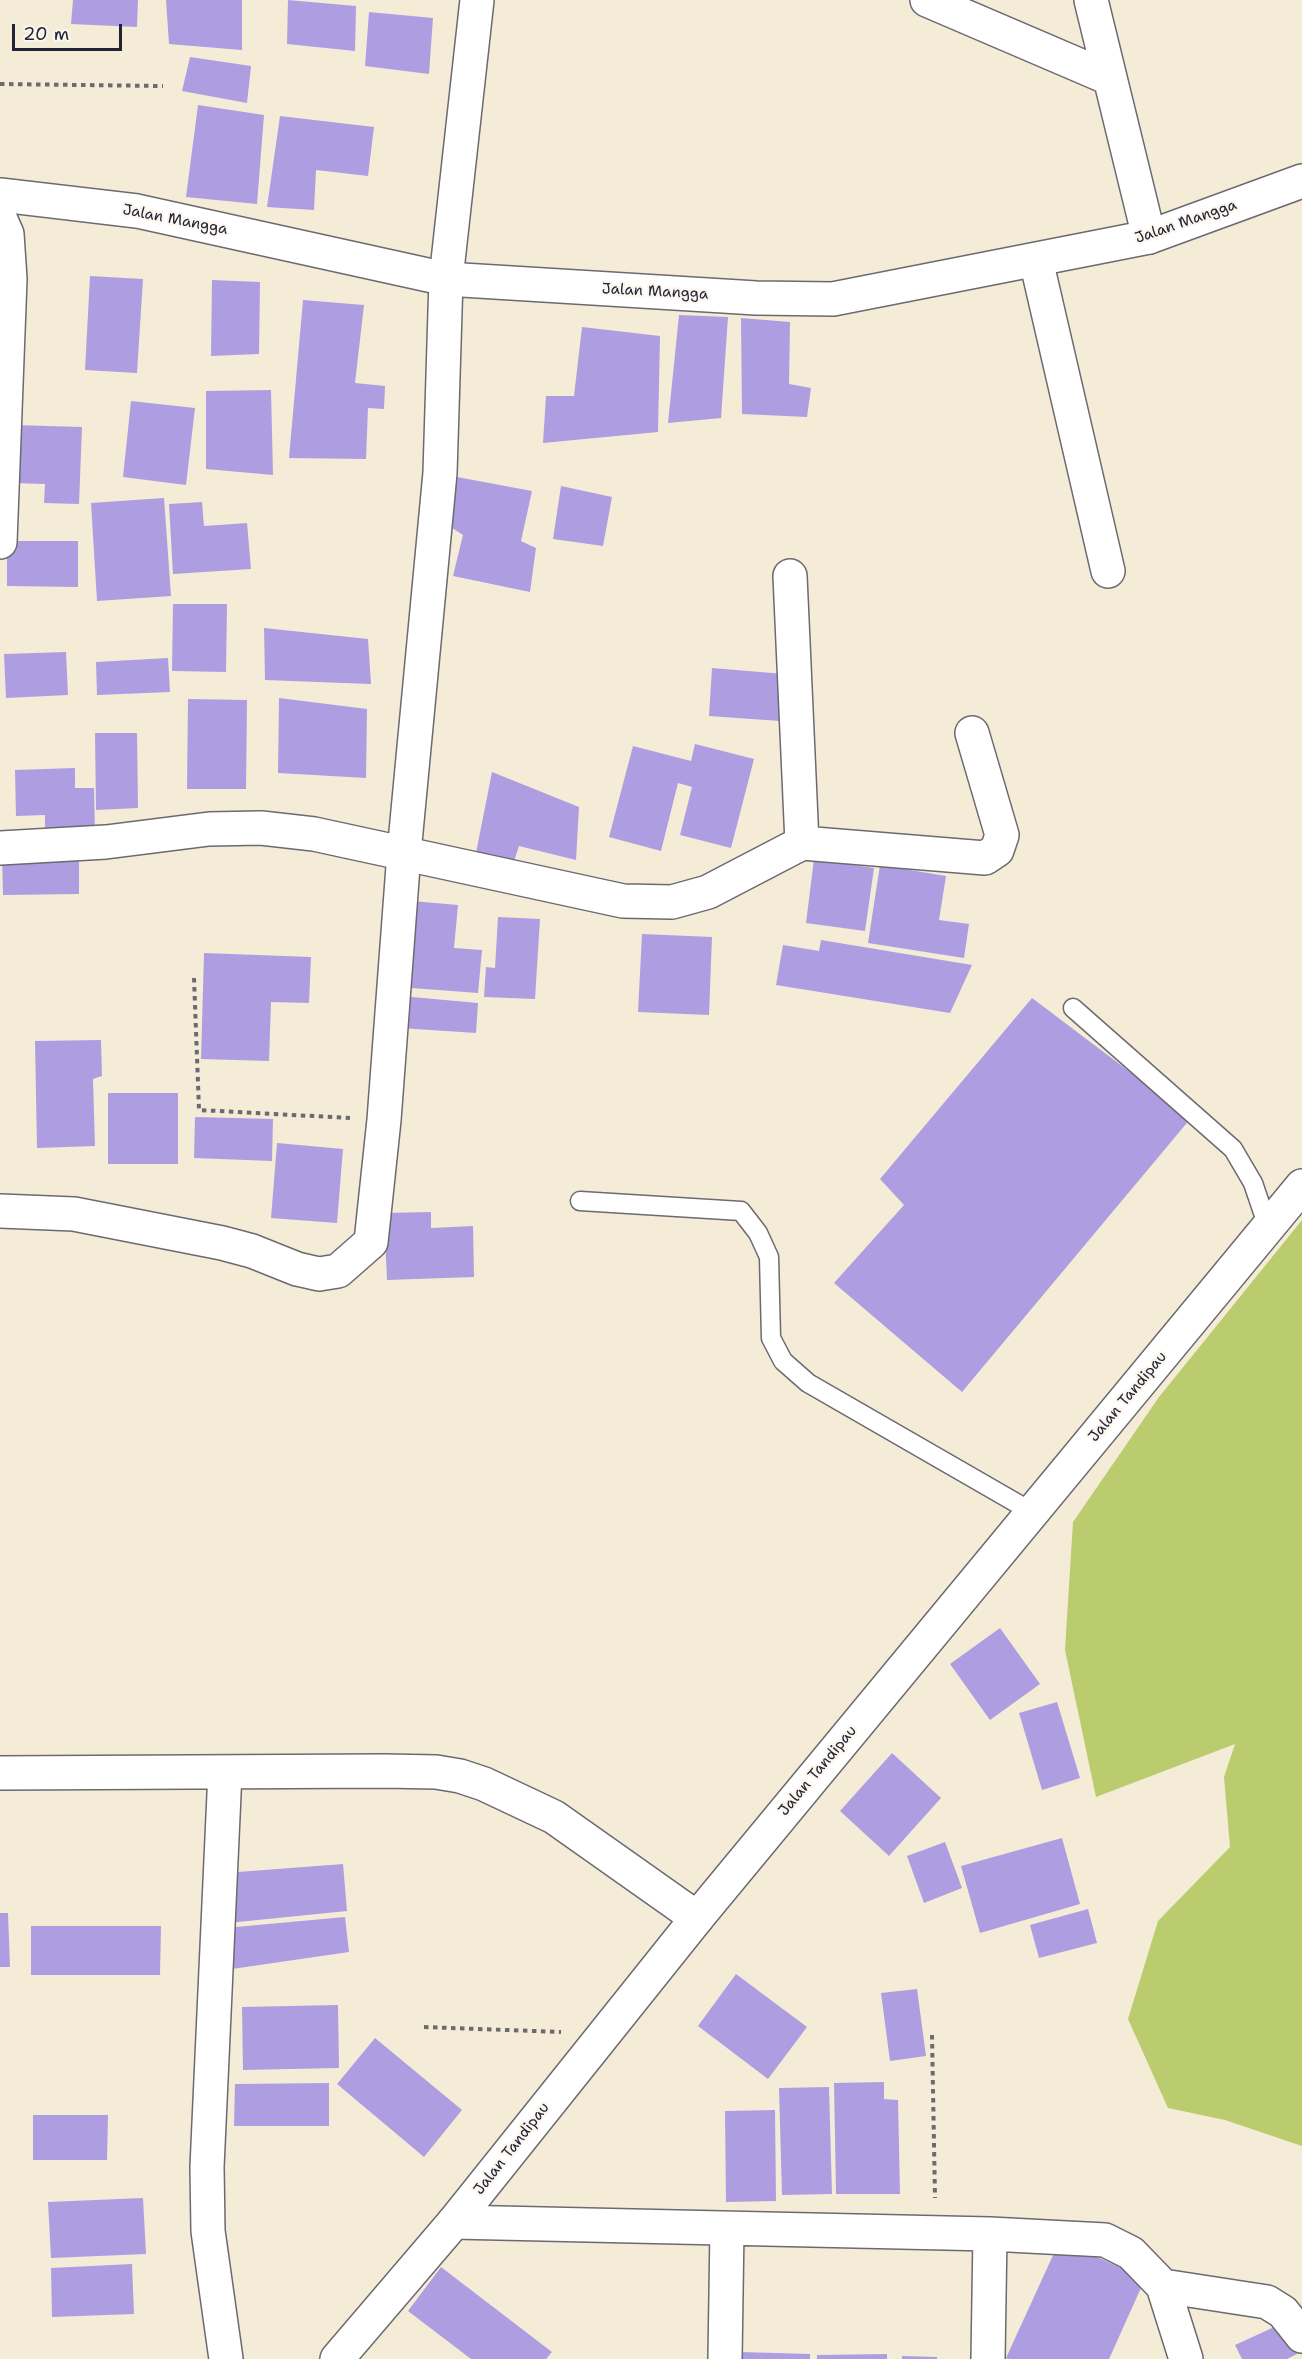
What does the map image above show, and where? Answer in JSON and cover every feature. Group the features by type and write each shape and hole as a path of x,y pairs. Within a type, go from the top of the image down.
{"street":[{"path":"0,1211 74,1214 222,1243 252,1251 309,1272 334,1273 371,1242 384,1120 404,854 440,472 446,279 477,0"},
{"path":"927,0 1109,78"},
{"path":"1090,0 1149,237"},
{"name":"Jalan Mangga","path":"0,195 136,211 446,279 756,298 832,299 1149,237 1302,181"},
{"path":"0,218 7,234 10,279 0,542"},
{"path":"1036,260 1107,571"},
{"path":"790,576 802,843"},
{"path":"0,848 106,842 209,829 261,828 314,834 623,901 672,902 708,892 802,843 985,858 998,850 1002,835 972,733"},
{"name":"Jalan Tandipau","path":"337,2359 454,2222 697,1918 1302,1186"},
{"path":"0,1773 384,1771 436,1772 460,1776 484,1784 554,1817 697,1918"},
{"path":"225,1772 207,2167 208,2230 226,2359"},
{"path":"454,2222 936,2235 990,2234 1105,2240 1131,2253 1163,2286 1186,2359"},
{"path":"724,2359 727,2229"},
{"path":"988,2359 990,2234"},
{"path":"1163,2286 1267,2302 1283,2312 1302,2336"}],"lane":[{"path":"1072,1008 1233,1149 1252,1182 1268,1227"},
{"path":"580,1201 741,1212 758,1233 769,1257 771,1338 783,1361 808,1383 1032,1512"}],"path":[{"path":"0,84 163,86"},
{"path":"194,978 199,1110 384,1120"},
{"path":"424,2027 603,2033"},
{"path":"932,2035 936,2235"}],"green space":[{"path":"1302,1220 1302,2146 1225,2120 1168,2108 1128,2019 1158,1921 1230,1847 1224,1777 1235,1744 1096,1797 1065,1650 1073,1522 1159,1397"}],"building":[{"path":"73,0 138,0 137,27 71,24"},
{"path":"166,0 242,0 242,50 169,44"},
{"path":"288,0 356,6 355,51 287,44"},
{"path":"369,12 433,18 429,74 365,66"},
{"path":"190,57 251,66 247,103 182,91"},
{"path":"198,105 264,115 257,204 186,197"},
{"path":"280,116 374,127 368,176 316,170 314,210 267,207"},
{"path":"90,276 143,279 137,373 85,370"},
{"path":"212,280 260,282 259,354 211,356"},
{"path":"303,300 364,305 355,383 385,386 384,409 368,408 366,459 289,458"},
{"path":"679,315 728,317 721,418 668,423"},
{"path":"741,318 790,322 789,384 811,388 807,417 742,414"},
{"path":"582,327 660,336 658,432 543,443 546,396 574,396"},
{"path":"271,390 273,475 206,469 206,391"},
{"path":"131,401 195,408 186,485 123,477"},
{"path":"14,425 82,427 79,504 44,503 45,484 13,483"},
{"path":"457,477 532,491 521,541 536,548 530,592 453,576 463,535 446,524"},
{"path":"561,486 612,497 603,546 553,539"},
{"path":"164,498 171,596 97,601 91,503"},
{"path":"202,502 204,526 247,523 251,569 173,574 169,504"},
{"path":"7,541 78,541 78,587 7,586"},
{"path":"173,604 227,604 226,672 172,671"},
{"path":"264,628 368,639 371,684 265,680"},
{"path":"66,652 68,695 6,698 4,654"},
{"path":"168,658 170,692 97,695 96,662"},
{"path":"712,668 784,674 780,721 709,716"},
{"path":"279,698 367,709 366,778 278,773"},
{"path":"188,699 247,700 246,789 187,789"},
{"path":"95,733 137,733 138,808 96,810"},
{"path":"695,744 754,759 731,848 680,835 692,787 678,783 661,851 609,837 633,746 691,761"},
{"path":"75,768 75,788 94,788 95,836 45,837 45,815 16,816 15,770"},
{"path":"492,772 579,807 576,860 519,846 514,861 476,853"},
{"path":"79,852 79,894 3,895 2,853"},
{"path":"814,859 874,868 865,931 806,923"},
{"path":"880,865 946,876 939,920 969,924 964,958 868,943"},
{"path":"412,901 458,905 454,948 482,950 478,993 398,987"},
{"path":"498,917 540,919 535,999 484,997 486,967 495,968"},
{"path":"642,934 712,937 709,1015 638,1012"},
{"path":"821,940 972,965 950,1013 776,985 783,945 819,951"},
{"path":"204,953 311,957 309,1003 271,1002 269,1061 201,1059"},
{"path":"401,996 478,1003 476,1033 400,1028"},
{"path":"1032,998 1191,1118 962,1392 834,1283 904,1205 880,1179"},
{"path":"101,1040 102,1076 93,1079 95,1146 37,1148 35,1041"},
{"path":"108,1093 178,1093 178,1164 108,1164"},
{"path":"195,1117 273,1119 272,1161 194,1158"},
{"path":"277,1143 343,1149 337,1223 271,1218"},
{"path":"431,1212 431,1228 473,1226 474,1277 387,1280 384,1213"},
{"path":"1000,1628 1040,1684 990,1720 950,1664"},
{"path":"1057,1702 1080,1778 1042,1790 1019,1713"},
{"path":"892,1753 941,1798 889,1856 840,1811"},
{"path":"1062,1838 1080,1904 980,1933 961,1866"},
{"path":"945,1842 962,1888 924,1903 907,1856"},
{"path":"343,1864 347,1911 228,1923 225,1873"},
{"path":"1088,1909 1097,1943 1039,1958 1030,1925"},
{"path":"0,1913 8,1913 10,1967 0,1967"},
{"path":"345,1917 349,1952 232,1969 225,1928"},
{"path":"31,1926 161,1926 160,1975 31,1975"},
{"path":"736,1974 807,2027 768,2079 698,2026"},
{"path":"917,1989 926,2056 890,2061 881,1993"},
{"path":"338,2005 339,2068 243,2070 242,2007"},
{"path":"375,2038 462,2110 424,2157 337,2084"},
{"path":"884,2082 884,2099 898,2100 900,2194 836,2194 834,2083"},
{"path":"329,2083 329,2126 234,2126 235,2084"},
{"path":"829,2087 832,2194 782,2195 779,2088"},
{"path":"775,2110 776,2201 726,2202 725,2111"},
{"path":"33,2115 108,2115 107,2160 33,2160"},
{"path":"143,2198 146,2254 51,2258 48,2202"},
{"path":"1060,2240 1145,2279 1109,2359 1008,2359 1006,2358"},
{"path":"132,2264 134,2314 52,2317 51,2268"},
{"path":"441,2267 552,2352 546,2359 471,2359 408,2311"},
{"path":"1283,2323 1297,2354 1287,2359 1242,2359 1235,2345"},
{"path":"740,2352 810,2354 810,2359 740,2359"},
{"path":"887,2354 887,2359 817,2359 817,2355"},
{"path":"902,2356 937,2357 937,2359 902,2359"}]}
